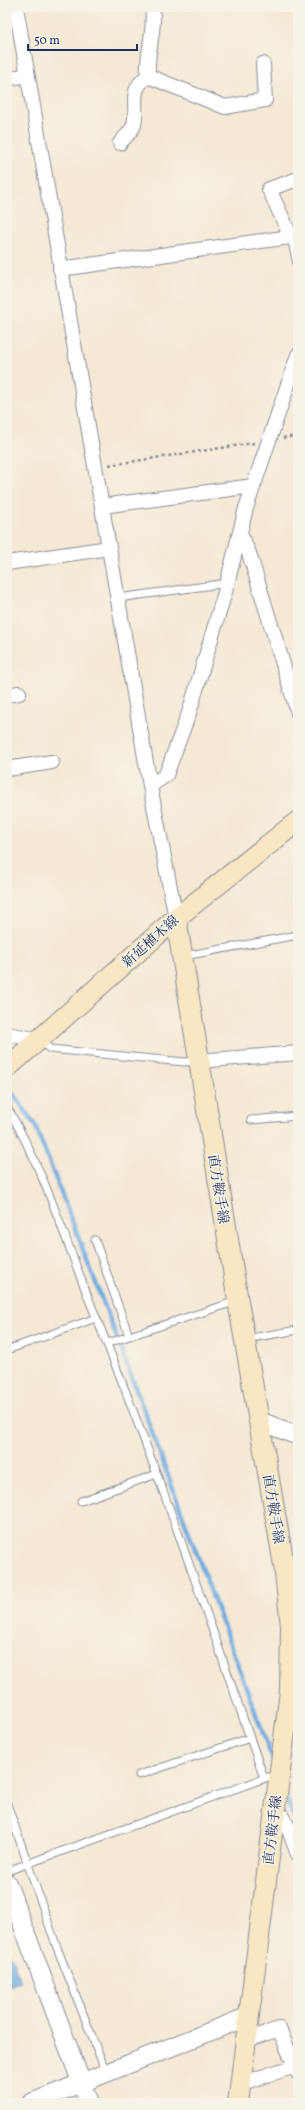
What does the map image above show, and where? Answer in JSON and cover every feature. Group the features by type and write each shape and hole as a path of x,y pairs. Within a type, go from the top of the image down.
{"main road":[{"name":"新延植木線","path":"7,1068 176,918 298,821"},
{"name":"直方鞍手線","path":"176,918 238,1301 284,1565 291,1626 290,1691 272,1776 276,1806 239,2093"}],"street":[{"path":"16,7 150,786 176,918"},
{"path":"148,76 147,64 154,21 152,7"},
{"path":"148,76 225,106 265,100 263,64"},
{"path":"7,79 27,75"},
{"path":"120,143 134,126 134,99 139,82 148,76"},
{"path":"60,268 295,236 269,189 298,179"},
{"path":"150,786 166,775 189,713 228,583 253,486 298,355"},
{"path":"102,506 253,486"},
{"path":"240,533 249,553 298,713"},
{"path":"7,563 109,548"},
{"path":"7,769 52,762"},
{"path":"7,1034 40,1040"},
{"path":"198,1061 298,1053"},
{"path":"260,1421 298,1436"},
{"path":"276,1806 287,1825 298,1854"},
{"path":"7,1883 89,2103"},
{"path":"31,2103 249,2016"},
{"path":"239,2093 297,2069 279,2028 246,2040"}],"lane":[{"path":"295,236 298,269"},
{"path":"118,598 228,583"},
{"path":"182,956 298,935"},
{"path":"40,1040 50,1049 184,1062 198,1061"},
{"path":"7,1107 40,1170 157,1474 250,1738 272,1776 7,1870"},
{"path":"251,1120 298,1116"},
{"path":"95,1240 129,1336"},
{"path":"108,1344 238,1301"},
{"path":"7,1350 96,1318"},
{"path":"245,1339 298,1330"},
{"path":"81,1500 157,1474"},
{"path":"140,1776 250,1738"},
{"path":"7,1804 56,1945 106,2072"}],"path":[{"path":"95,467 269,440"}],"water":[{"path":"7,1946 21,1981 7,1987"}],"waterway":[{"path":"7,1085 35,1125 122,1351 274,1763"},
{"path":"284,1793 298,1828"}]}
